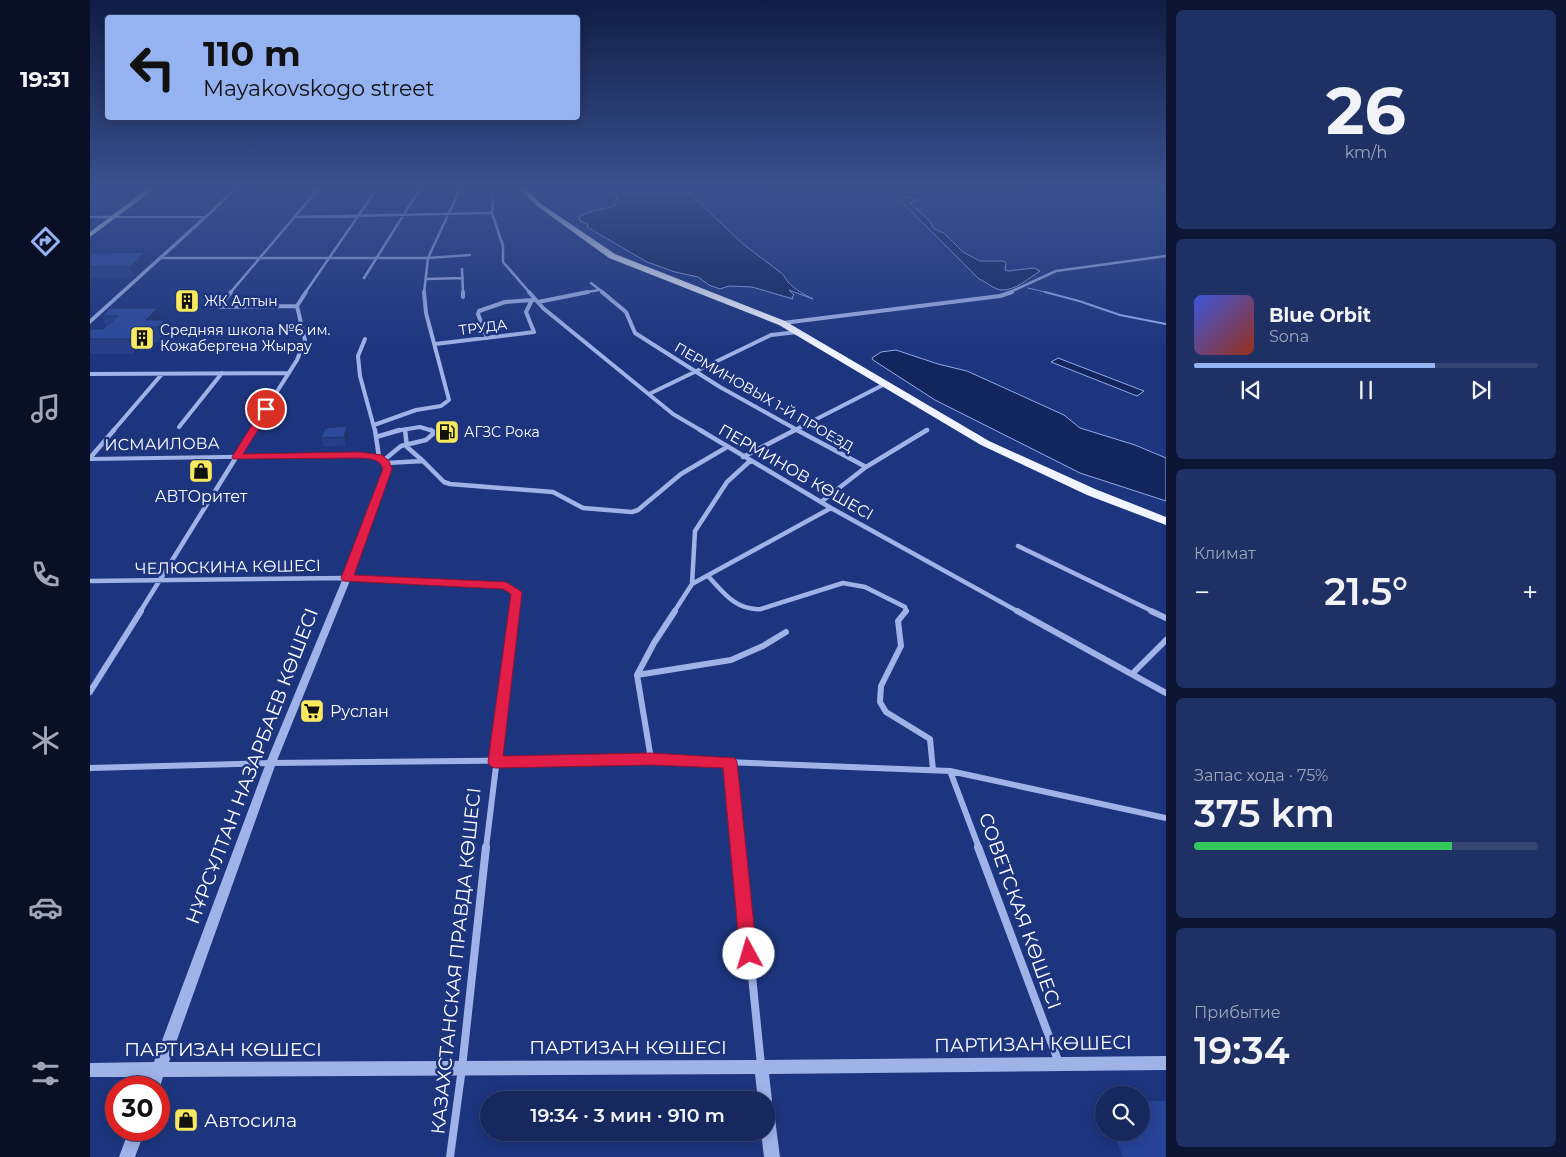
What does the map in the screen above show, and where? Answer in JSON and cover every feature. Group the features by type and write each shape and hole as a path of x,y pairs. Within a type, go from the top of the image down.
{"highway":[{"path":"591,241 612,256 782,323 972,436 1091,492 1166,521"}],"street":[{"path":"90,322 180,241"},
{"path":"275,241 219,307 297,306"},
{"path":"90,692 289,373 305,340 297,306 340,241"},
{"path":"364,278 387,241"},
{"path":"374,425 416,410 448,402 426,313 424,290 428,258 436,241"},
{"name":"ПЕРМИНОВ КӨШЕСІ","path":"502,241 504,247 502,260 535,301 673,414 831,508 1166,694"},
{"path":"162,258 428,258 470,255"},
{"path":"782,323 1000,296 1056,271 1166,256"},
{"path":"462,269 463,297"},
{"path":"426,279 462,278"},
{"name":"ПЕРМИНОВЫХ 1-Й ПРОЕЗД","path":"591,283 626,312 629,316 632,331 693,372 795,430 866,467"},
{"path":"487,338 478,314 479,311 505,302 535,301 599,290"},
{"name":"ТРУДА","path":"435,344 534,332 526,313 535,301"},
{"path":"105,309 114,309"},
{"path":"649,394 772,335 799,332"},
{"name":"НҰРСҰЛТАН НАЗАРБАЕВ КӨШЕСІ","path":"156,1076 271,763 347,578 388,469 383,460 376,437 360,376 358,356 365,339"},
{"path":"179,427 222,373"},
{"path":"90,374 289,373"},
{"path":"90,458 162,374"},
{"path":"743,457 885,384"},
{"path":"376,437 426,427 434,433 426,440 406,444 383,460"},
{"path":"405,430 406,444 409,450 444,482 553,492 585,508 634,512 681,474 727,447"},
{"path":"821,502 866,467 927,430"},
{"name":"ИСМАИЛОВА","path":"90,458 359,455 383,460"},
{"path":"383,460 423,461"},
{"path":"651,759 637,675 654,643 692,584 695,531 727,482 750,461"},
{"path":"692,584 831,508"},
{"path":"1018,546 1166,618"},
{"path":"708,576 735,603 750,610 761,609 843,583 865,587 905,607 906,612 898,621 901,646 881,686 880,702 886,712 930,739 933,770"},
{"name":"ЧЕЛЮСКИНА КӨШЕСІ","path":"90,581 347,578 506,586 515,590"},
{"name":"КАЗАХСТАНСКАЯ ПРАВДА КӨШЕСІ","path":"450,1157 462,1068 495,762 518,594 515,590"},
{"path":"637,675 731,660 764,646 786,632"},
{"path":"1132,674 1166,640"},
{"path":"90,768 271,763 651,759 950,770 1166,818"},
{"path":"730,762 764,1091"},
{"name":"СОВЕТСКАЯ КӨШЕСІ","path":"950,770 1059,1064"},
{"name":"ПАРТИЗАН КӨШЕСІ","path":"90,1070 1166,1063"},
{"path":"127,1157 132,1141"},
{"path":"770,1141 772,1157"}],"shaded area":[{"path":"611,241 740,241 782,273 793,287 813,299 789,290 794,295 793,299 752,287 729,286 720,289 709,285 698,277 675,272 647,262"},
{"path":"941,241 952,241 963,252 980,261 1003,261 1006,263 1005,270 1008,271 1034,268 1040,271 1022,284 1006,290 993,287 979,279"},
{"path":"896,350 938,364 967,371 1064,415 1080,428 1135,445 1166,458 1166,501 1080,473 935,400 872,358 881,352"},
{"path":"1058,358 1144,391 1137,396 1051,362"},
{"path":"1150,1101 1166,1101 1166,1157 1123,1157 1117,1141 1150,1141"}],"building":[{"path":"146,252 130,267 90,267 90,253"},
{"path":"110,308 158,308 146,320 165,320 158,327 141,327 129,339 90,339 90,329 103,329 118,316 102,316"},
{"path":"439,420 454,420 452,427 436,427"},
{"path":"347,426 344,437 321,438 325,428"}],"waterway":[{"path":"1028,288 1047,292"},
{"path":"1047,292 1120,315 1166,324"}],"place":[{"name":"ЖК Алтын","path":"187,301"},
{"name":"Средняя школа №6 им. Кожабергена Жырау","path":"142,338"},
{"name":"АГЗС Рока","path":"447,432"},
{"name":"АВТОритет","path":"201,471"},
{"name":"Руслан","path":"312,711"},
{"name":"Автосила","path":"186,1120"}],"route":[{"path":"266,409 236,457 359,455 379,457 386,463 388,469 347,578 506,586 517,592 495,762 651,759 730,762 749,954"}]}
